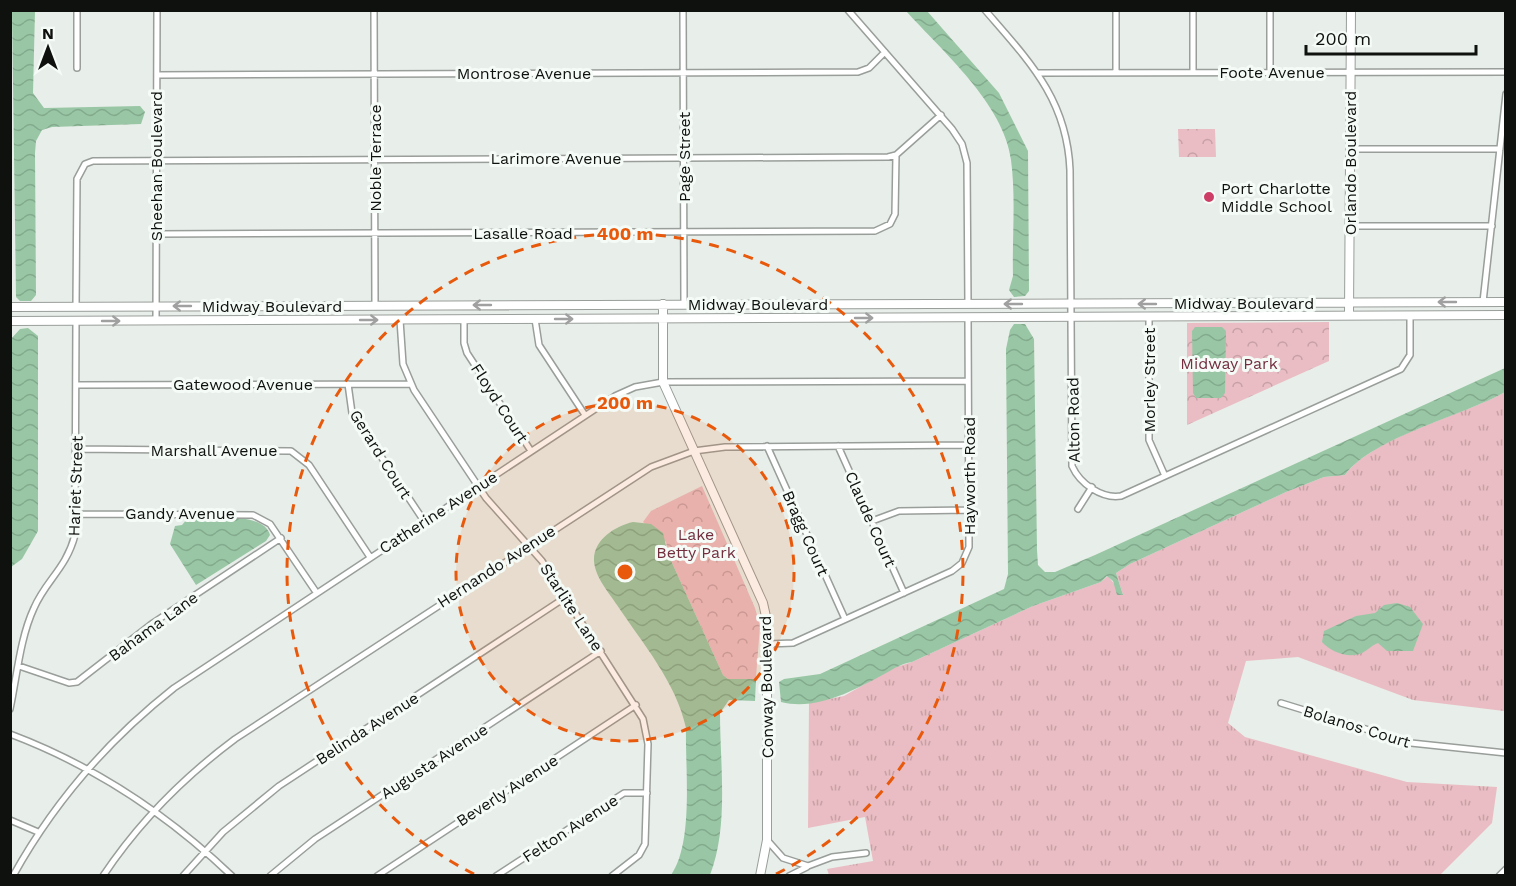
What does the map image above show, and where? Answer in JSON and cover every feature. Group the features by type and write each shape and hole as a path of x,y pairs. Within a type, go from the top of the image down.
{"street":[{"path":"77,10 77,68"},
{"name":"Sheehan Boulevard","path":"156,321 157,10"},
{"name":"Noble Terrace","path":"374,10 375,305"},
{"name":"Page Street","path":"683,10 684,304"},
{"path":"848,10 941,115 962,144 967,163 968,304"},
{"name":"Alton Road","path":"985,10 1038,73 1058,109 1069,150 1072,466 1077,477 1112,498 1121,496 1401,369 1410,355 1410,315"},
{"path":"1116,10 1116,73"},
{"path":"1193,10 1193,72"},
{"path":"1270,10 1270,72"},
{"name":"Orlando Boulevard","path":"1349,315 1351,10"},
{"name":"Montrose Avenue","path":"157,75 858,72 869,68 885,52"},
{"name":"Foote Avenue","path":"1038,73 1506,72"},
{"path":"1483,302 1506,94"},
{"path":"896,155 941,115"},
{"path":"1350,149 1500,149"},
{"name":"Larimore Avenue","path":"156,160 896,155"},
{"name":"Lasalle Road","path":"156,234 882,230 890,224 895,214 896,155"},
{"path":"76,307 79,171 93,160 156,160"},
{"path":"1350,226 1492,226"},
{"name":"Midway Boulevard","path":"10,307 1506,302"},
{"name":"Conway Boulevard","path":"663,304 663,382 763,603 767,621 767,840 760,876"},
{"name":"Midway Boulevard","path":"10,321 1506,315"},
{"name":"Morley Street","path":"1149,317 1149,440 1165,476"},
{"name":"Hayworth Road","path":"768,644 792,643 952,571 962,563 969,547 968,318"},
{"name":"Floyd Court","path":"464,319 467,353 531,451"},
{"path":"535,319 539,345 585,415"},
{"name":"Starlite Lane","path":"400,320 400,350 411,384 477,486 495,509 529,544 636,705 647,735 645,844 639,855 612,876"},
{"name":"Hariet Street","path":"10,709 32,613 68,557 75,535 77,514 76,321"},
{"name":"Catherine Avenue","path":"13,876 39,832 88,768 134,722 174,688 477,486 627,390 663,382 968,381"},
{"name":"Gerard Court","path":"348,384 352,413 424,521"},
{"name":"Gatewood Avenue","path":"76,385 411,384"},
{"name":"Hernando Avenue","path":"103,876 155,809 192,773 235,739 638,474 694,451 767,446 969,446"},
{"name":"Bragg Court","path":"767,446 845,619"},
{"name":"Claude Court","path":"838,446 904,593"},
{"name":"Marshall Avenue","path":"77,449 291,451 309,465 370,557"},
{"path":"1078,508 1092,487"},
{"path":"872,521 899,511 969,510"},
{"name":"Gandy Avenue","path":"77,514 243,513 262,518 281,538 316,592"},
{"name":"Bahama Lane","path":"19,666 69,683 77,682 153,623 281,538"},
{"name":"Belinda Avenue","path":"183,876 205,850 241,816 279,786 566,597"},
{"name":"Augusta Avenue","path":"270,876 315,839 601,651"},
{"name":"Bolanos Court","path":"1281,703 1411,743 1506,753"},
{"name":"Beverly Avenue","path":"377,876 636,705"},
{"path":"10,734 88,768 155,809 205,850 232,876"},
{"name":"Felton Avenue","path":"496,876 624,793 647,793"},
{"path":"10,820 39,832"},
{"path":"767,840 783,858 808,866"},
{"path":"789,876 832,857 866,854"},
{"path":"1499,876 1506,869"}],"green space":[{"path":"1178,129 1215,129 1216,157 1179,157"},
{"name":"Midway Park","path":"1329,322 1329,361 1187,425 1187,323"},
{"path":"1505,392 1504,711 1413,700 1298,657 1246,661 1228,723 1245,737 1407,782 1497,787 1492,823 1440,875 829,875 827,869 873,861 865,817 808,828 809,703 844,696 893,668 912,662 1033,606 1101,582 1108,576 1123,595 1116,573 1130,564 1286,492 1324,477 1345,475 1358,461 1397,438"},
{"name":"Lake Betty Park","path":"702,486 755,608 760,626 755,689 755,679 728,679 723,675 668,554 666,542 643,522 651,511"}],"water":[{"path":"12,11 35,11 33,93 44,108 140,106 145,112 141,124 52,127 42,130 36,141 35,153 36,295 31,301 20,301 16,297"},
{"path":"906,11 927,11 999,93 1028,151 1029,291 1025,296 1014,297 1009,290 1013,276 1013,188 1011,160 1006,139 984,99 953,61"},
{"path":"1014,324 1025,324 1034,339 1037,550 1038,565 1045,572 1055,572 1095,555 1505,368 1505,392 1397,438 1376,449 1345,475 1324,477 1286,492 1130,564 1116,573 1123,595 1117,595 1113,581 1107,576 1101,582 1033,606 912,662 898,666 862,686 835,697 808,704 781,702 779,682 784,679 820,674 1004,589 1008,574 1006,349 1010,330"},
{"path":"1195,327 1222,327 1226,331 1225,393 1221,398 1196,398 1193,393 1192,331"},
{"path":"28,328 38,336 38,531 22,559 11,567 11,339 20,329"},
{"path":"220,517 246,519 266,527 270,535 266,541 196,585 170,544 175,526 182,525 187,519"},
{"path":"633,522 651,524 663,533 668,554 723,675 728,679 756,679 755,701 729,700 720,713 722,816 716,856 710,875 671,875 678,861 686,825 686,728 667,679 603,584 595,567 595,553 601,540 619,527"},
{"path":"1397,603 1410,607 1423,624 1413,651 1387,651 1378,643 1357,655 1346,655 1322,642 1324,631 1356,616 1375,613 1384,605"}],"place":[{"name":"Port Charlotte Middle School","path":"1209,197"}]}
